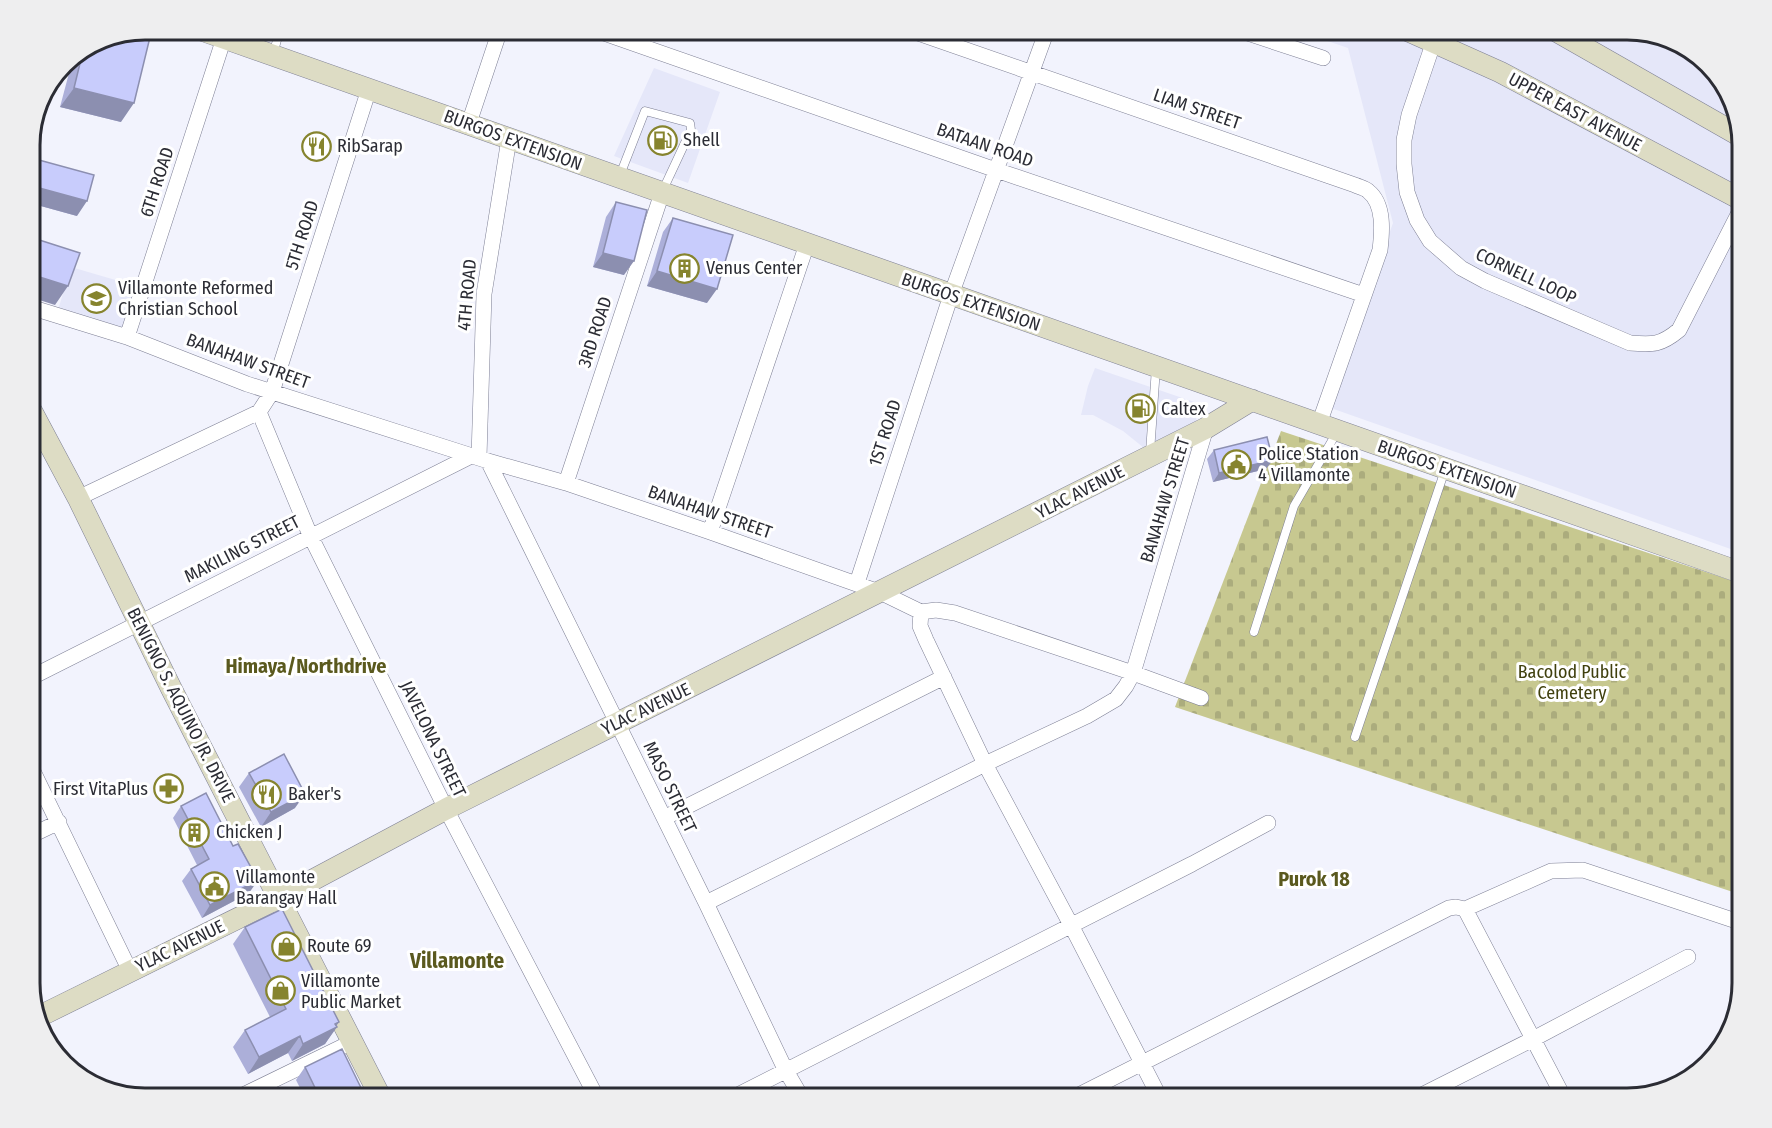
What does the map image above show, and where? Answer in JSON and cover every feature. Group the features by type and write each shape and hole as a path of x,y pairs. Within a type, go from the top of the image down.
{"main road":[{"name":"BURGOS EXTENSION","path":"230,40 1732,569"},
{"name":"UPPER EAST AVENUE","path":"1444,40 1732,195"},
{"path":"1572,40 1731,131"},
{"name":"YLAC AVENUE","path":"45,1013 279,898 446,809 617,723 882,593 1206,428 1252,400"},
{"name":"BENIGNO S. AQUINO JR. DRIVE","path":"41,429 376,1088"}],"street":[{"name":"6TH ROAD","path":"127,337 223,40"},
{"path":"469,123 497,40"},
{"name":"BATAAN ROAD","path":"624,40 1364,295"},
{"path":"641,46 643,40"},
{"name":"LIAM STREET","path":"938,40 1369,191 1378,206 1382,231 1380,250 1364,295"},
{"name":"1ST ROAD","path":"857,583 951,294 1043,40"},
{"path":"1268,40 1323,58"},
{"name":"CORNELL LOOP","path":"1436,40 1408,115 1404,140 1407,192 1417,220 1430,241 1461,268 1485,281 1630,343 1650,345 1666,341 1679,330 1732,227"},
{"name":"5TH ROAD","path":"272,392 369,89"},
{"name":"4TH ROAD","path":"480,458 484,294 509,138"},
{"name":"3RD ROAD","path":"566,483 662,194"},
{"path":"710,532 807,244"},
{"path":"1328,427 1364,295"},
{"name":"BANAHAW STREET","path":"41,310 127,337 247,384 566,483 710,532 857,583 921,612 936,610 955,613 1133,673 1206,428"},
{"path":"78,498 259,412 272,392"},
{"name":"JAVELONA STREET","path":"259,412 310,535 446,809 592,1088"},
{"name":"MAKILING STREET","path":"41,673 140,624 310,535 480,458"},
{"name":"MASO STREET","path":"480,458 617,723 785,1070 796,1088"},
{"path":"921,612 920,626 985,764 1155,1088"},
{"path":"706,903 985,764 1062,729 1116,699 1133,673 1201,698"},
{"path":"664,818 944,677"},
{"path":"41,787 130,970"},
{"path":"41,831 59,822"},
{"path":"751,1088 1268,823"},
{"path":"1092,1088 1449,908 1465,909 1551,871 1583,870 1732,920"},
{"path":"1465,909 1535,1038 1559,1088"},
{"path":"1436,1088 1688,957"},
{"path":"258,1088 352,1042"}],"lane":[{"path":"272,55 277,40"},
{"path":"619,177 645,111 690,123 691,130 662,194"},
{"path":"1149,456 1156,367"},
{"path":"1254,632 1294,506 1328,427"},
{"path":"1355,737 1445,468"}],"shaded area":[{"path":"1324,40 1640,41 1673,51 1696,66 1706,76 1724,105 1732,145 1732,549 1328,407 1393,223 1348,48"},
{"name":"Shell","path":"654,68 720,92 688,183 614,156"},
{"name":"Villamonte Reformed Christian School","path":"71,267 136,286 123,329 58,310"},
{"name":"Caltex","path":"1095,368 1197,403 1196,424 1144,448 1123,431 1093,415 1081,415"}],"green space":[{"name":"Bacolod Public Cemetery","path":"1281,431 1732,581 1732,892 1175,707"}],"building":[{"path":"149,40 134,103 74,88 80,64 87,58 105,48"},
{"path":"41,161 94,175 87,201 41,188"},
{"path":"616,202 647,210 634,261 603,253"},
{"name":"Venus Center","path":"673,218 733,235 717,289 657,271"},
{"path":"41,241 80,253 68,286 41,277"},
{"path":"1267,437 1273,460 1219,473 1214,450"},
{"path":"284,754 305,794 271,812 249,773"},
{"path":"206,793 233,846 238,844 258,880 210,905 191,869 209,859 181,806"},
{"path":"282,909 339,1022 335,1024 337,1027 303,1044 300,1036 259,1057 245,1030 286,1009 245,927"},
{"path":"342,1049 361,1088 315,1088 305,1067"}],"place":[{"name":"Shell","path":"662,140"},
{"name":"RibSarap","path":"316,146"},
{"name":"Venus Center","path":"685,268"},
{"name":"Villamonte Reformed Christian School","path":"97,298"},
{"name":"Caltex","path":"1140,409"},
{"name":"Police Station 4 Villamonte","path":"1237,464"},
{"name":"First VitaPlus","path":"169,789"},
{"name":"Baker's","path":"267,794"},
{"name":"Chicken J","path":"195,832"},
{"name":"Villamonte Barangay Hall","path":"215,887"},
{"name":"Route 69","path":"286,946"},
{"name":"Villamonte Public Market","path":"280,991"}],"district":[{"name":"Himaya/Northdrive","path":"306,666"},
{"name":"Purok 18","path":"1314,879"},
{"name":"Villamonte","path":"457,961"}]}
